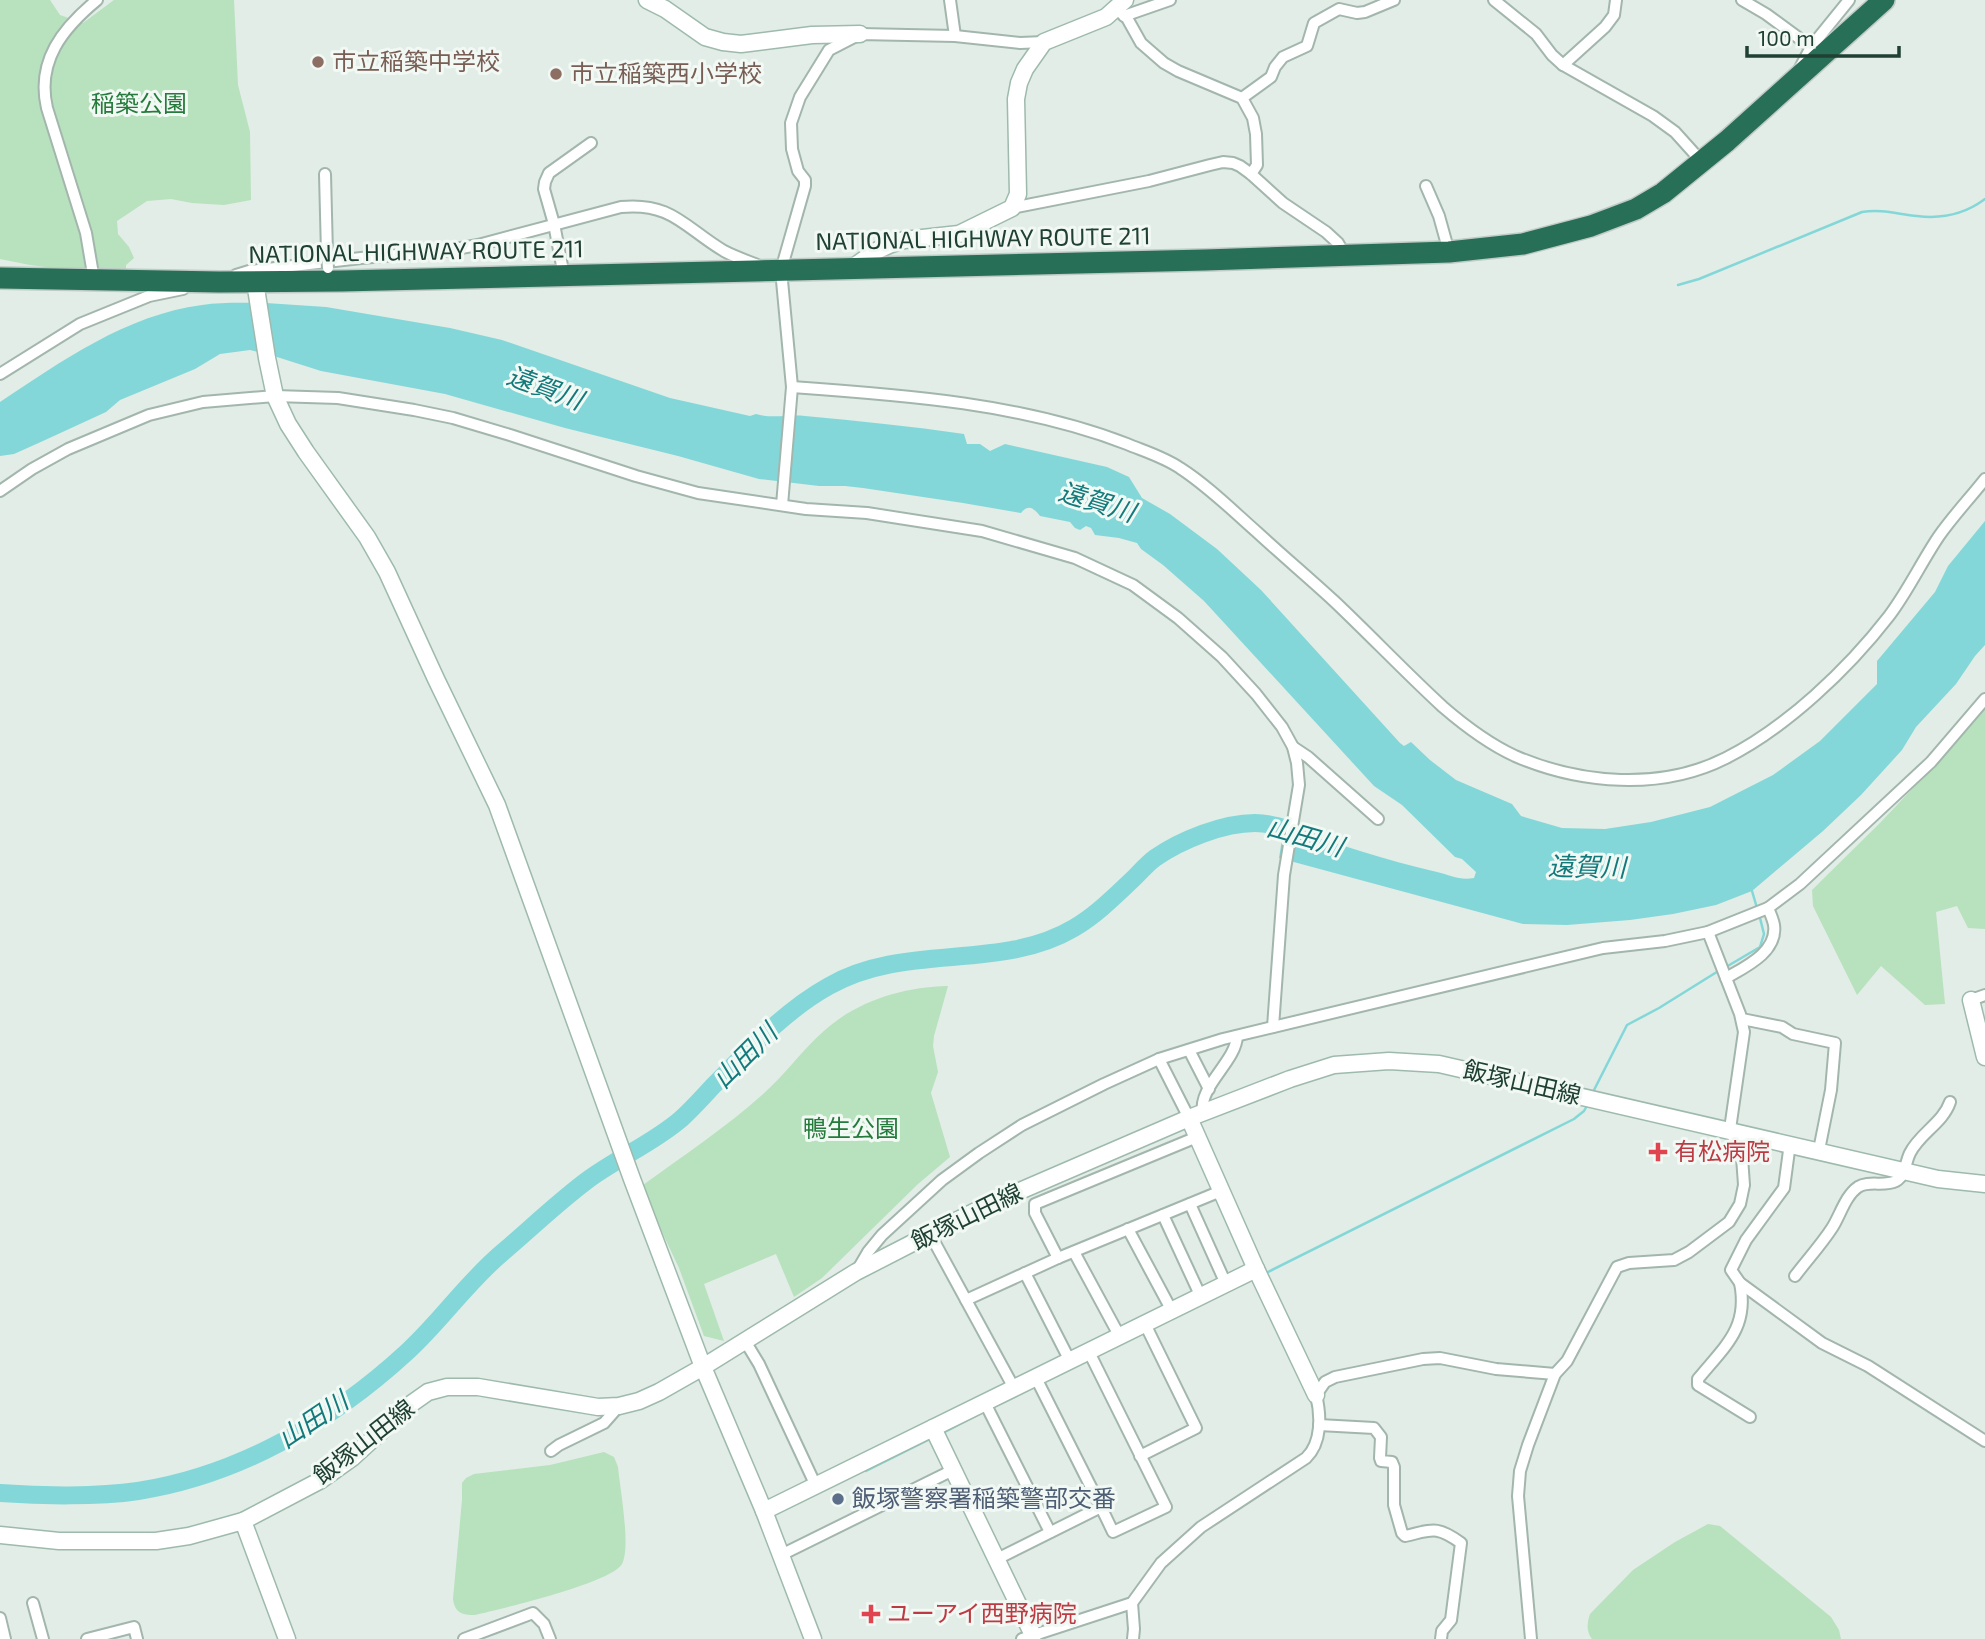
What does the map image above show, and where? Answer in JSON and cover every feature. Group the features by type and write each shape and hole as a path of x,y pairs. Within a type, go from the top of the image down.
{"highway":[{"name":"NATIONAL HIGHWAY ROUTE 211","path":"0,278 219,282 256,286 328,274 564,276 1205,260 1449,252 1522,244 1591,226 1636,209 1663,194 1884,0"}],"street":[{"path":"94,281 86,233 47,108 44,82 46,66 60,38 97,0"},
{"path":"647,0 705,37 741,44 812,35 860,34 955,36 1020,43 1044,41 1121,8 1170,0"},
{"path":"950,0 955,36"},
{"path":"1242,98 1271,78 1283,57 1307,46 1314,23 1339,9 1365,12 1394,0"},
{"path":"1494,0 1536,34 1563,65 1653,116 1675,132 1702,162"},
{"path":"1563,65 1605,27 1614,15 1616,0"},
{"path":"1742,0 1811,47"},
{"path":"1798,77 1800,65 1811,47 1849,0"},
{"path":"1121,8 1140,43 1164,63 1242,98 1253,118 1256,134 1257,166 1251,174"},
{"path":"783,503 792,390 776,270 805,186 792,149 791,123 800,97 829,50 860,34"},
{"path":"1012,208 1018,194 1016,99 1019,83 1044,41"},
{"path":"564,276 544,190 545,183 549,173 591,142"},
{"path":"852,268 889,245 911,239 958,234 1012,208 1149,181 1223,162 1240,166 1251,174 1283,204 1326,232 1338,243 1345,255"},
{"path":"325,174 328,274"},
{"path":"1426,186 1439,216 1449,252"},
{"path":"0,374 80,324 149,296 219,282 248,271 444,251 478,245 635,205 659,208 725,251 776,270"},
{"path":"256,286 275,396 288,424 367,537 387,572 497,805 702,1367 764,1511 813,1639"},
{"path":"792,390 892,394 1022,414 1065,423 1106,436 1178,467 1207,488 1313,582 1399,666 1481,737 1513,755 1539,765 1601,780 1636,779 1695,771 1755,741 1794,713 1838,673 1890,614 1941,534 1985,479"},
{"path":"0,491 68,449 149,415 203,402 275,396 338,398 414,410 499,432 698,493 783,503 806,509 867,513 982,531 1074,558 1133,585 1178,618 1222,657 1256,694 1282,727 1293,747 1299,785 1284,875 1273,1027"},
{"path":"856,1272 882,1235 942,1180 979,1153 1022,1125 1159,1059 1237,1035 1603,948 1665,941 1708,932 1768,908 1800,884 1931,762 1985,699"},
{"path":"1293,747 1378,819"},
{"path":"1724,972 1761,956 1769,946 1774,925 1768,908"},
{"path":"1531,1639 1521,1547 1518,1496 1520,1471 1555,1374 1567,1361 1616,1267 1629,1263 1674,1260 1729,1222 1740,1204 1744,1185 1741,1157 1730,1129 1744,1032 1742,1019 1708,932"},
{"path":"1978,997 1985,1057"},
{"path":"1742,1019 1782,1027 1793,1034 1835,1043 1832,1090 1819,1150"},
{"path":"1196,1116 1209,1089 1237,1045 1237,1035"},
{"path":"1189,1050 1209,1089"},
{"path":"933,1428 997,1559 1028,1637 1132,1603 1161,1563 1201,1527 1314,1451 1319,1425 1316,1395 1197,1137 1196,1116 1159,1059"},
{"name":"飯塚山田線","path":"0,1535 59,1541 156,1541 188,1536 243,1521 321,1480 352,1458 411,1404 428,1392 447,1387 478,1387 598,1407 639,1401 702,1367 856,1272 992,1203 1196,1116 1290,1079 1334,1065 1389,1061 1439,1064 1938,1179 1985,1184"},
{"path":"1795,1276 1833,1227 1849,1197 1858,1187 1899,1180 1910,1152 1947,1112 1950,1102"},
{"path":"1058,1258 1035,1213 1035,1204 1197,1137"},
{"path":"1790,1143 1784,1188 1746,1240 1731,1270 1740,1283 1822,1343 1868,1366 1985,1441"},
{"path":"966,1300 1058,1258 1221,1191"},
{"path":"1190,1203 1226,1284"},
{"path":"1163,1215 1200,1297"},
{"path":"1128,1229 1172,1311"},
{"path":"930,1234 1014,1388"},
{"path":"1074,1252 1120,1337"},
{"path":"764,1511 1256,1269"},
{"path":"1025,1273 1070,1361"},
{"path":"1740,1283 1743,1305 1741,1317 1726,1344 1698,1379 1698,1385 1750,1417"},
{"path":"1140,1456 1196,1428 1145,1324"},
{"path":"745,1341 759,1364 816,1486"},
{"path":"1036,1378 1113,1532 1166,1507 1089,1352"},
{"path":"1316,1395 1325,1381 1335,1377 1423,1359 1440,1358 1496,1369 1555,1374"},
{"path":"985,1403 1051,1532"},
{"path":"551,1451 604,1423 619,1406"},
{"path":"1319,1425 1374,1428 1381,1437 1381,1461 1392,1462 1394,1467 1394,1505 1402,1533 1405,1536 1424,1531 1440,1531 1461,1543 1451,1620 1442,1631 1441,1639"},
{"path":"781,1555 953,1470"},
{"path":"997,1559 1101,1507"},
{"path":"243,1521 287,1639"},
{"path":"33,1603 43,1639"},
{"path":"1132,1603 1133,1639"},
{"path":"464,1639 533,1613 544,1624 550,1639"},
{"path":"0,1618 5,1639"},
{"path":"87,1639 134,1627 138,1639"}],"green space":[{"name":"稲築公園","path":"0,0 50,0 60,15 83,23 114,0 234,0 238,85 250,132 251,200 224,205 171,199 147,201 117,221 118,234 134,258 126,265 126,272 94,273 0,259"},
{"path":"1985,708 1985,929 1968,928 1957,906 1936,912 1945,1004 1925,1005 1881,966 1857,995 1813,906 1812,890 1880,823"},
{"name":"鴨生公園","path":"948,986 934,1036 938,1072 931,1093 950,1157 918,1184 822,1278 794,1297 776,1254 704,1284 724,1341 704,1336 679,1268 643,1185 748,1107 838,1020 867,1003 899,992"},
{"path":"604,1452 614,1457 618,1467 625,1531 622,1564 598,1579 530,1601 475,1615 463,1614 457,1610 453,1599 462,1483 466,1478 474,1474 550,1465"},
{"path":"1708,1524 1720,1526 1831,1617 1841,1639 1592,1639 1588,1627 1590,1614 1633,1570"}],"water":[{"name":"遠賀川","path":"266,303 326,307 450,328 502,340 670,398 750,416 805,416 944,431 964,434 967,444 980,444 990,451 1005,444 1107,467 1129,477 1142,498 1170,514 1217,549 1261,590 1400,743 1404,746 1411,742 1456,780 1512,804 1521,816 1562,828 1605,829 1651,822 1710,807 1773,775 1820,741 1877,684 1877,661 1935,592 1948,566 1985,521 1985,645 1956,684 1916,727 1902,750 1861,795 1752,891 1716,905 1673,914 1567,925 1523,924 1279,858 1284,827 1379,857 1455,877 1474,878 1476,872 1462,859 1455,857 1402,805 1374,786 1204,601 1137,543 1095,535 1091,528 1086,526 1080,530 1070,522 1040,516 1031,508 1021,513 863,488 759,479 445,394 321,371 250,350 220,354 195,369 120,400 106,412 14,454 0,456 0,402 71,356 121,329 174,310 210,304"}],"waterway":[{"path":"1678,285 1699,279 1862,212 1944,216 1961,212 1985,199"},
{"name":"山田川","path":"0,1493 69,1495 138,1491 213,1472 283,1441 348,1401 378,1377 419,1340 490,1264 553,1208 597,1174 681,1119 768,1032 797,1007 829,986 858,973 889,965 984,954 1045,941 1074,928 1090,917 1155,858 1177,845 1216,829 1261,823 1307,835"},
{"path":"1752,891 1757,908"},
{"path":"1726,967 1760,947 1764,934 1759,914"},
{"path":"1592,1094 1627,1025 1720,970"},
{"path":"1264,1274 1574,1119 1588,1104"},
{"path":"1242,1285 1255,1278"},
{"path":"991,1408 1016,1396"},
{"path":"941,1434 985,1411"},
{"path":"866,1471 932,1438"}],"place":[{"name":"市立稲築中学校","path":"318,62"},
{"name":"市立稲築西小学校","path":"556,74"},
{"name":"有松病院","path":"1658,1152"},
{"name":"飯塚警察署稲築警部交番","path":"838,1499"},
{"name":"ユーアイ西野病院","path":"871,1614"}]}
